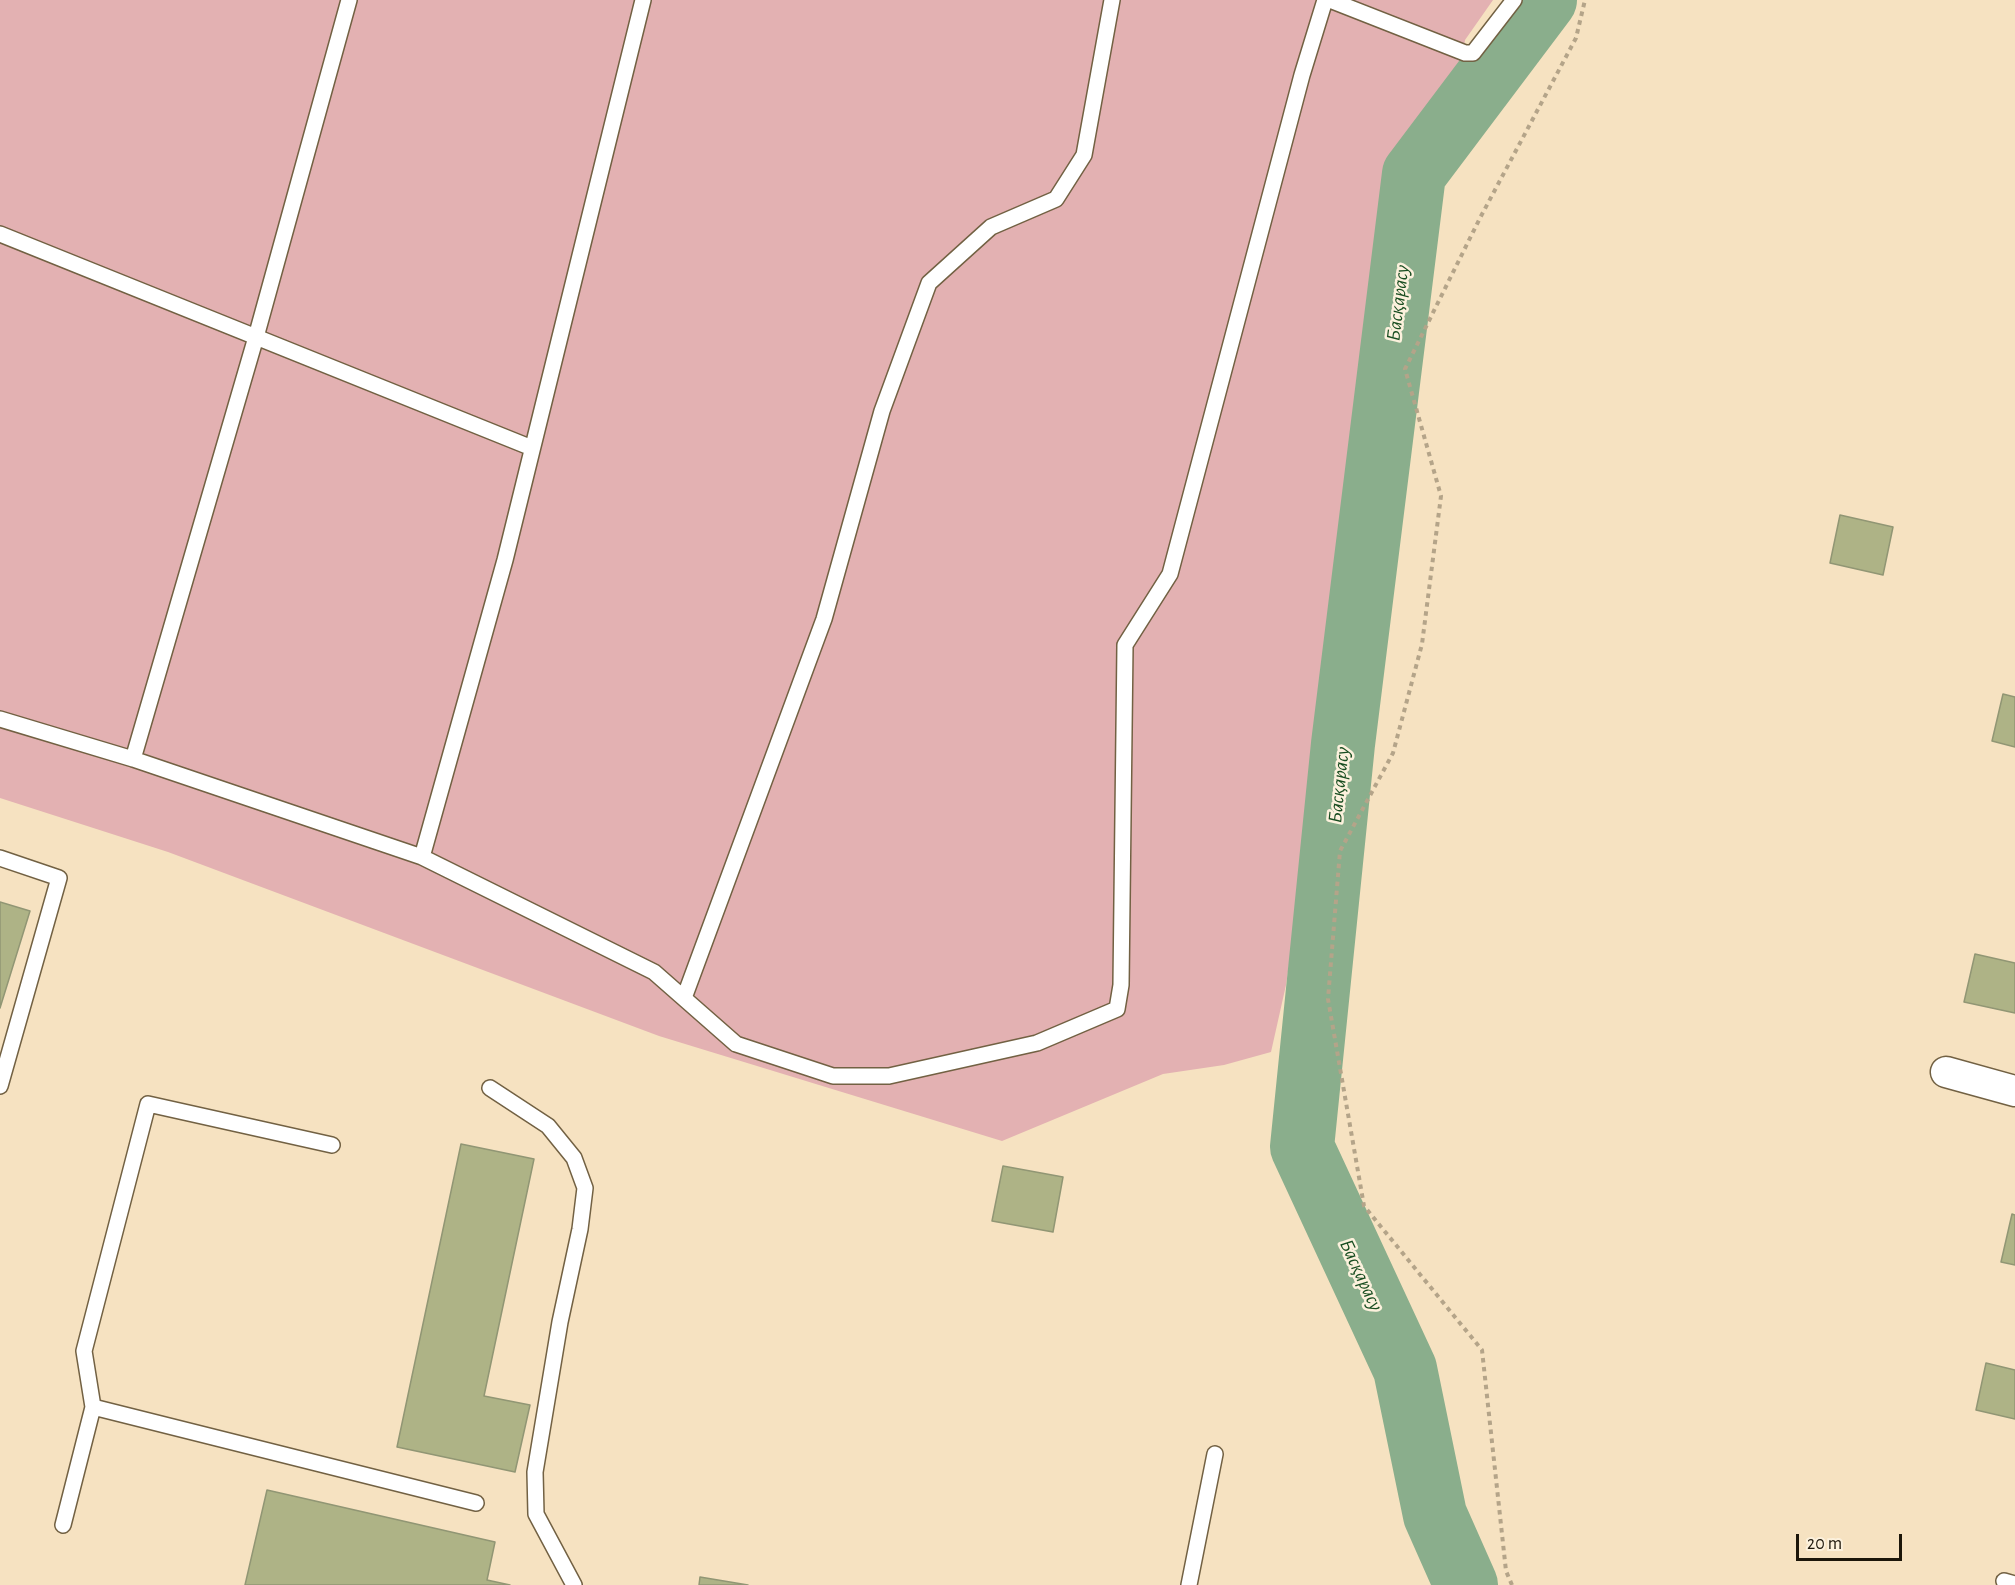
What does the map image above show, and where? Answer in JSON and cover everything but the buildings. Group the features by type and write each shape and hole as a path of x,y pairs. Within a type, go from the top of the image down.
{"street":[{"path":"1946,1072 2015,1091"}],"lane":[{"path":"133,759 256,337 350,0"},
{"path":"422,857 505,560 643,0"},
{"path":"684,998 824,619 882,411 929,283 991,227 1056,199 1084,155 1112,0"},
{"path":"0,719 133,759 422,857 654,972 736,1044 832,1076 890,1076 1037,1043 1117,1009 1121,985 1125,645 1170,574 1302,75 1325,0"},
{"path":"1330,0 1465,53 1473,53 1514,0"},
{"path":"0,234 532,448"},
{"path":"0,858 59,878 0,1086"},
{"path":"490,1088 548,1126 574,1158 585,1188 580,1229 560,1322 535,1472 536,1514 574,1585"},
{"path":"63,1525 93,1407 84,1351 148,1104 332,1145"},
{"path":"93,1407 476,1503"},
{"path":"1189,1585 1215,1454"}],"path":[{"path":"1512,1585 1506,1571 1482,1350 1364,1206 1328,999 1340,851 1393,753 1422,644 1441,496 1405,369 1480,218 1576,38 1585,0"}],"shaded area":[{"path":"0,0 1493,0 1465,40 1448,173 1389,301 1368,470 1325,645 1312,811 1286,985 1271,1052 1224,1065 1163,1074 1002,1141 659,1036 168,852 0,798"}],"waterway":[{"name":"Басқарасу","path":"1466,1585 1435,1515 1405,1369 1302,1147 1343,744 1414,174 1545,0"}]}
